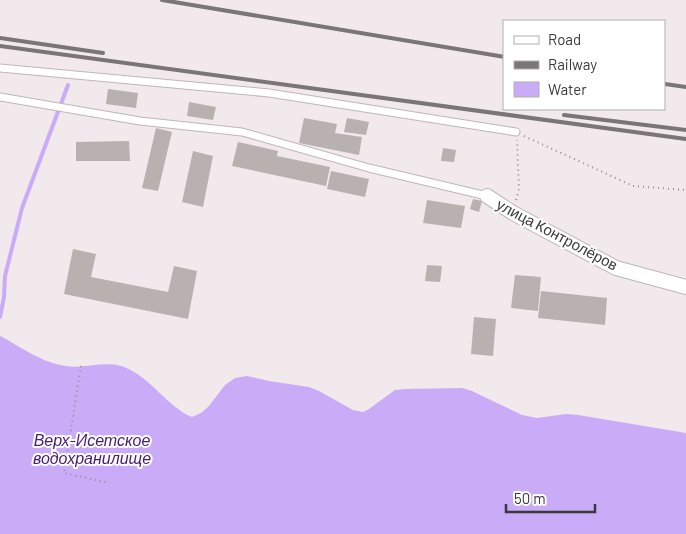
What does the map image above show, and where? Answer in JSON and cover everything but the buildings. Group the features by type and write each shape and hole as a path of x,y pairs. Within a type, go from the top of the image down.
{"street":[{"name":"улица Контролёров","path":"487,196 513,213 616,268 686,287"}],"lane":[{"path":"0,68 269,93 516,132"},
{"path":"0,97 140,121 242,132 369,168 487,196"}],"path":[{"path":"513,213 519,189 516,132 633,186 686,190"},
{"path":"81,366 64,473 110,483"}],"water":[{"name":"Верх-Исетское водохранилище","path":"0,336 40,358 57,364 73,367 110,364 124,367 143,378 175,407 192,417 201,413 209,406 225,385 235,378 247,376 309,387 353,410 363,412 395,390 462,388 522,415 537,418 566,414 578,415 686,433 686,534 0,534"}],"waterway":[{"path":"0,317 4,297 5,276 22,208 68,85"}],"railway":[{"path":"162,0 503,57"},
{"path":"0,38 103,53"},
{"path":"0,46 686,139"},
{"path":"666,84 686,87"},
{"path":"564,115 686,130"}]}
